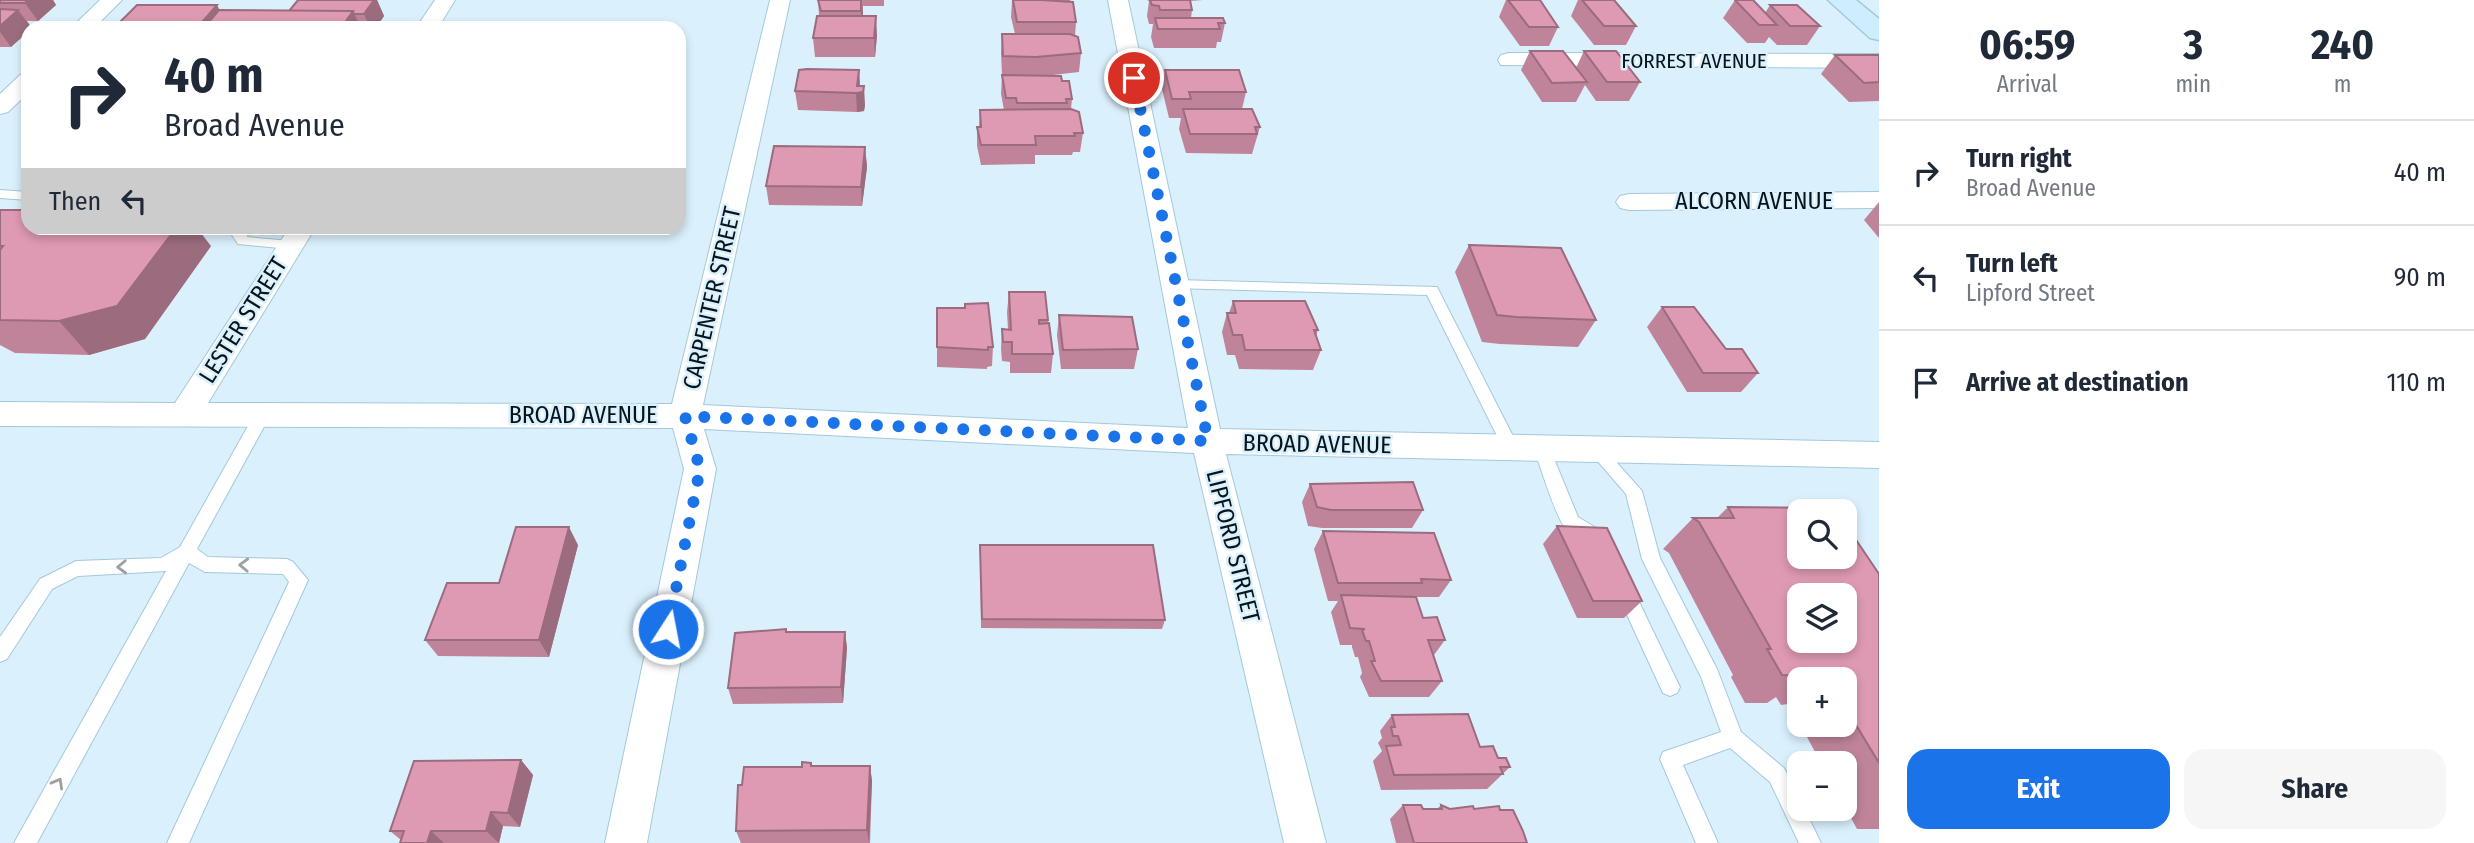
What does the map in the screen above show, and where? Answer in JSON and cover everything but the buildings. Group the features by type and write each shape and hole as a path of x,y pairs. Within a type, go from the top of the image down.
{"main road":[{"path":"1841,0 1879,32"}],"street":[{"path":"90,21 112,0"},
{"path":"432,21 445,0"},
{"name":"CARPENTER STREET","path":"626,843 700,469 685,416 780,0"},
{"name":"LIPFORD STREET","path":"1118,0 1208,441 1305,843"},
{"name":"FORREST AVENUE","path":"1509,60 1879,61"},
{"path":"0,107 21,87"},
{"name":"ALCORN AVENUE","path":"1629,202 1879,200"},
{"name":"LESTER STREET","path":"184,413 296,236"},
{"name":"BROAD AVENUE","path":"0,414 685,416 1208,441 1879,455"}],"lane":[{"path":"0,194 21,196"},
{"path":"240,235 243,241 296,236"},
{"path":"1176,285 1432,290 1571,522 1596,535 1602,547"},
{"path":"25,843 263,414"},
{"path":"1596,450 1633,491 1651,559 1710,675 1733,738 1777,775 1810,843"},
{"path":"178,843 299,580 287,567 205,564 187,552"},
{"path":"0,653 46,584 76,569 163,565 187,552"},
{"path":"1615,572 1670,687"},
{"path":"1707,843 1670,759 1733,738"}],"route":[{"path":"668,629 700,469 685,416 1208,441 1134,78"}]}
